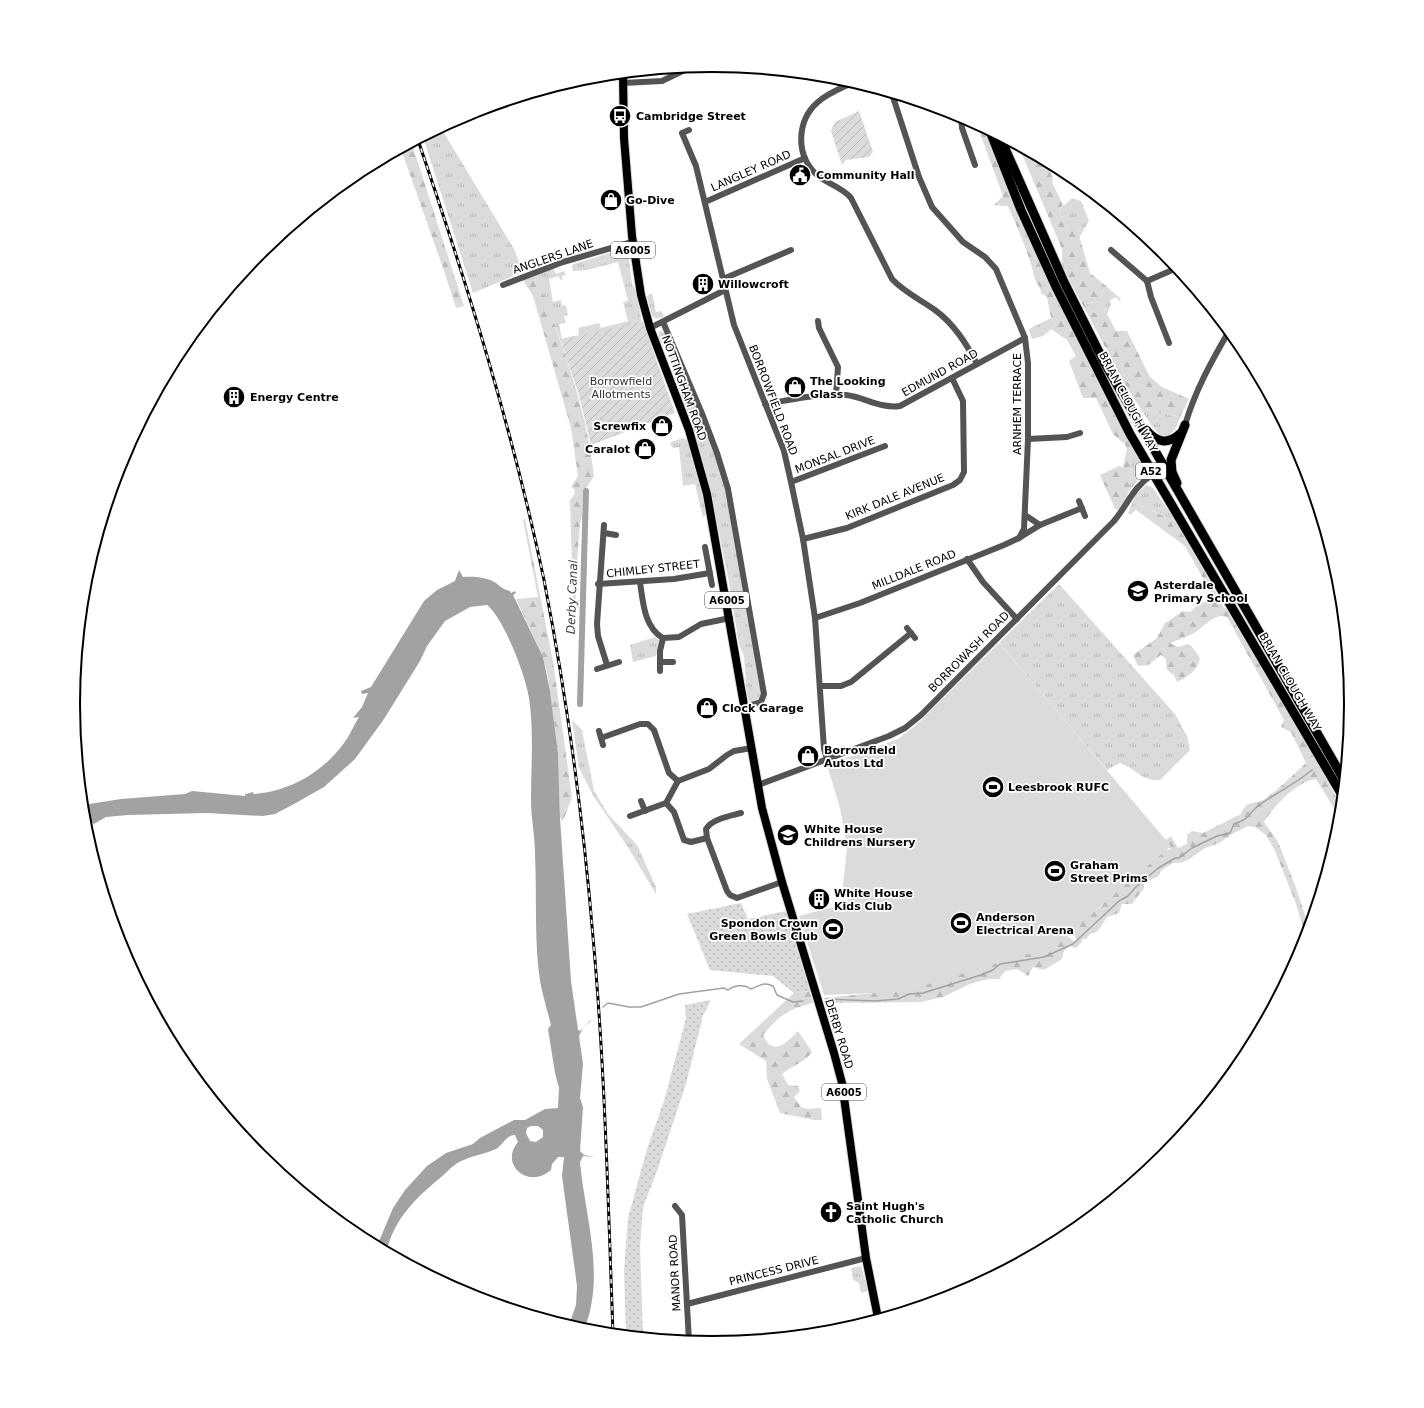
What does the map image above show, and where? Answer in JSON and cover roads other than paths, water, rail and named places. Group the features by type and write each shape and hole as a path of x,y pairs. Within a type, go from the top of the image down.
{"highway":[{"name":"BRIAN CLOUGH WAY","path":"992,137 1021,210 1056,287 1111,399 1153,474 1338,789"},
{"name":"BRIAN CLOUGH WAY","path":"1003,143 1064,282 1132,413 1340,773"},
{"path":"1132,413 1150,434 1160,441 1170,441 1184,429"},
{"path":"1184,429 1172,456 1171,467 1201,533"}],"main road":[{"name":"NOTTINGHAM ROAD","path":"623,78 624,138 632,242 641,295 650,328 685,418 698,460 712,519 758,785"},
{"name":"DERBY ROAD","path":"758,785 770,843 842,1083 866,1258 877,1314"}],"street":[{"path":"623,83 658,81 677,73"},
{"path":"845,87 825,97 811,110 804,122 801,139 805,158 819,177 842,188 851,198 892,279 903,289 935,310 951,324 977,364"},
{"name":"ARNHEM TERRACE","path":"894,99 919,177 932,207 939,217 963,242 985,257 996,269 1025,338 1028,368 1028,439 1024,529 1019,538"},
{"path":"962,123 975,165"},
{"name":"BORROWFIELD ROAD","path":"689,130 682,133 696,166 734,325 784,451 791,482 803,539 816,618 824,749 827,759"},
{"name":"LANGLEY ROAD","path":"705,202 805,158"},
{"name":"ANGLERS LANE","path":"503,284 563,262 632,242"},
{"path":"723,279 791,250"},
{"path":"1111,250 1147,281 1151,297 1170,343"},
{"path":"1147,281 1171,270"},
{"path":"650,328 725,290"},
{"path":"818,321 819,328 838,367 836,395"},
{"name":"NOTTINGHAM ROAD","path":"663,322 706,423 728,489 764,694 761,702 745,707"},
{"path":"1184,429 1200,382 1226,337"},
{"name":"EDMUND ROAD","path":"766,404 836,395 853,396 888,407 895,407 909,402 1025,338"},
{"name":"KIRK DALE AVENUE","path":"803,539 847,528 953,485 960,480 964,472 963,401 952,378"},
{"path":"1028,439 1067,437 1080,433"},
{"name":"MONSAL DRIVE","path":"791,482 885,446"},
{"name":"BORROWASH ROAD","path":"758,785 889,736 905,728 921,715 1114,521 1123,511 1137,486 1153,474"},
{"path":"1079,501 1085,516"},
{"name":"MILLDALE ROAD","path":"816,618 860,603 1019,538 1040,525 1082,508"},
{"path":"1025,515 1040,525"},
{"path":"604,525 598,584 598,636 608,665"},
{"path":"604,533 616,535"},
{"name":"CHIMLEY STREET","path":"705,547 712,585"},
{"path":"967,559 982,582 1017,619"},
{"name":"CHIMLEY STREET","path":"598,584 640,582 655,579 674,579 710,573"},
{"path":"640,582 649,625 653,631 663,638 679,637 701,624 730,618"},
{"path":"820,686 841,686 851,682 911,633"},
{"path":"660,671 663,638"},
{"path":"597,669 619,662"},
{"path":"660,662 673,662"},
{"path":"599,731 602,741 640,724 648,724 654,730 669,772 678,781"},
{"path":"630,816 666,803 678,781 709,769 727,754 734,751 752,748"},
{"path":"641,801 645,811"},
{"path":"666,803 674,812 684,840 691,842 707,838"},
{"path":"740,813 711,824 706,829 707,838 730,895 734,898 742,897 782,882"},
{"name":"MANOR ROAD","path":"675,1206 682,1215 689,1335"},
{"name":"PRINCESS DRIVE","path":"687,1304 866,1258"}],"waterway":[{"name":"Derby Canal","path":"580,704 586,491"},
{"path":"826,999 875,1001 898,999 909,994 923,993 981,975 993,970 1000,964 1044,957 1073,944 1119,901 1128,896 1157,869 1175,858 1179,858 1192,848 1217,836 1230,833 1234,824 1246,818 1258,806 1312,770"},
{"path":"603,1007 608,1003 629,1007 641,1007 679,994 724,988 728,990 739,986 745,986 751,989 762,984 773,986 777,995 793,1002 803,1001"}],"railway":[{"path":"419,144 471,303 503,413 532,524 560,669 579,802 597,986 606,1135 613,1328"}],"place":[{"name":"Cambridge Street","path":"620,116"},
{"name":"Community Hall","path":"800,175"},
{"name":"Go-Dive","path":"611,200"},
{"name":"Willowcroft","path":"703,284"},
{"name":"The Looking Glass","path":"795,387"},
{"name":"Energy Centre","path":"234,397"},
{"name":"Screwfix","path":"662,426"},
{"name":"Caralot","path":"645,449"},
{"name":"Asterdale Primary School","path":"1138,591"},
{"name":"Clock Garage","path":"707,708"},
{"name":"Borrowfield Autos Ltd","path":"808,756"},
{"name":"Leesbrook RUFC","path":"993,787"},
{"name":"White House Childrens Nursery","path":"788,835"},
{"name":"Graham Street Prims","path":"1055,871"},
{"name":"White House Kids Club","path":"819,899"},
{"name":"Anderson Electrical Arena","path":"961,923"},
{"name":"Spondon Crown Green Bowls Club","path":"833,929"},
{"name":"Saint Hugh's Catholic Church","path":"831,1212"}],"park label":[{"name":"Borrowfield Allotments","path":"621,387"}]}
